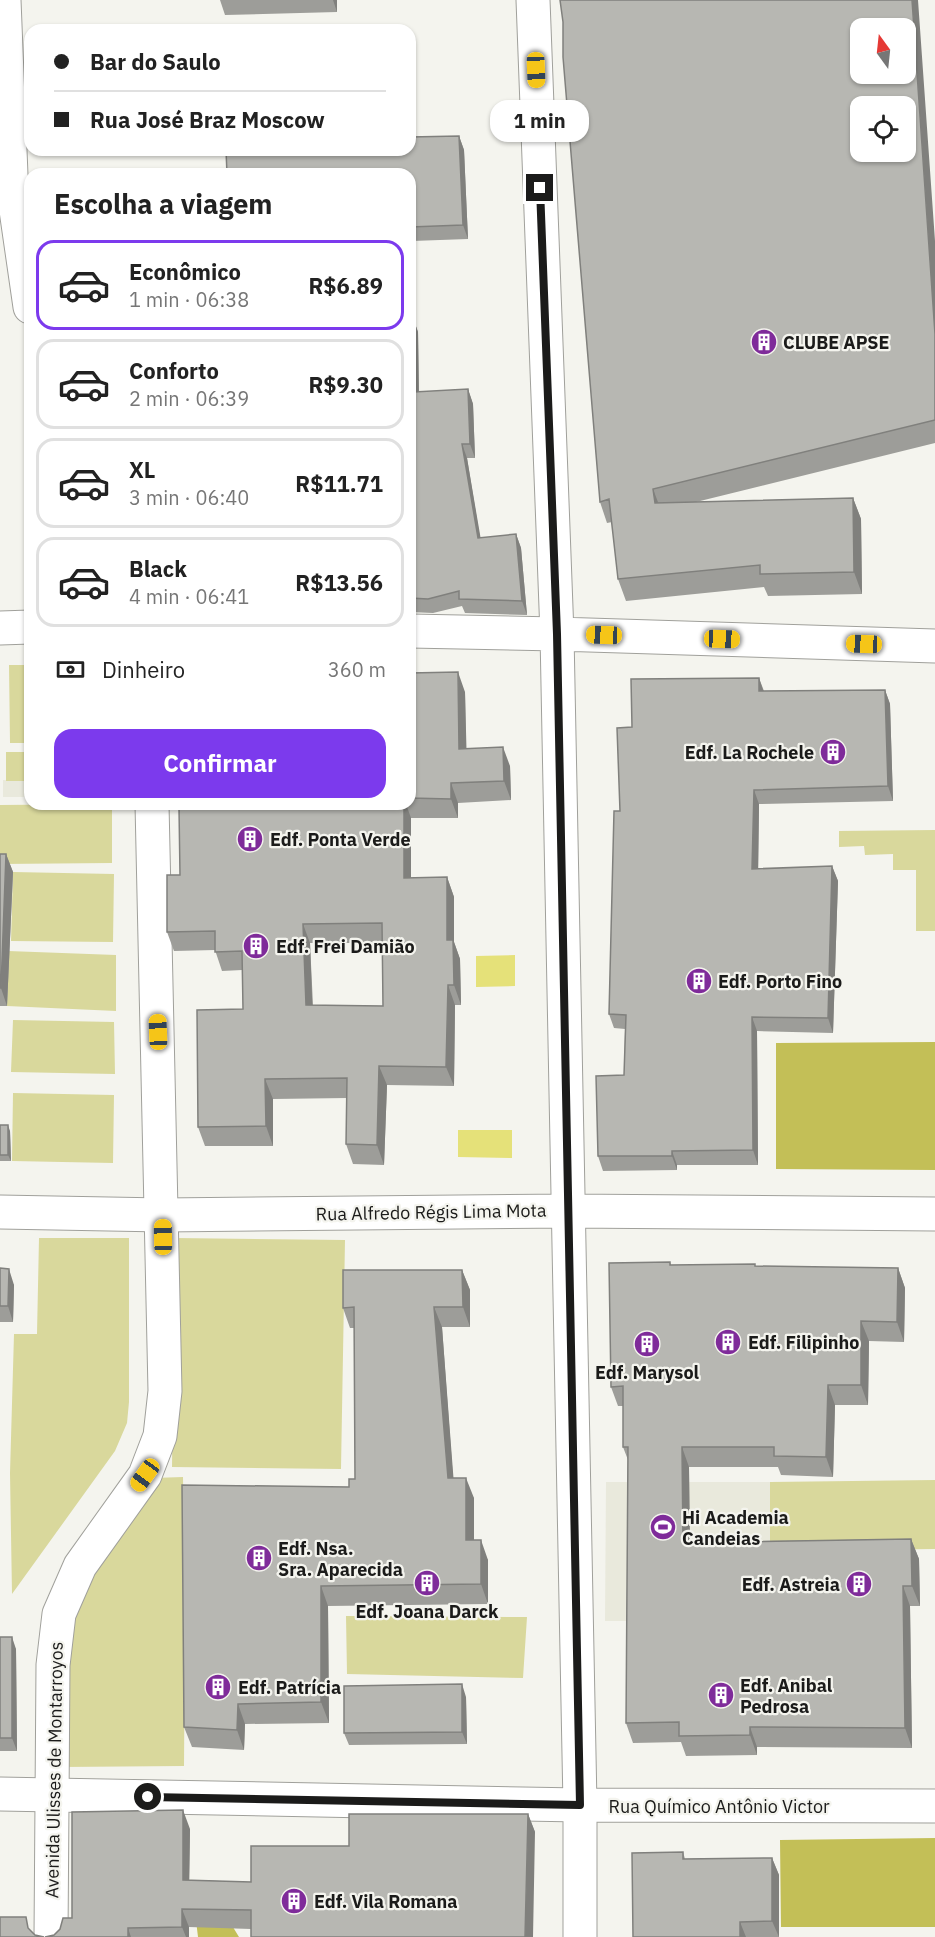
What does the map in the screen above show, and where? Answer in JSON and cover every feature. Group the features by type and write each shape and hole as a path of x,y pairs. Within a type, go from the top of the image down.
{"street":[{"path":"4,0 5,175 24,275"},
{"path":"533,0 557,634 580,1805 580,1937"},
{"path":"0,628 24,627"},
{"path":"416,632 557,634 935,646"},
{"name":"Avenida Ulisses de Montarroyos","path":"51,1937 53,1665 59,1614 80,1566 145,1475 160,1436 165,1392 163,1215 152,810"},
{"name":"Rua Alfredo Régis Lima Mota","path":"0,1212 163,1215 569,1211 935,1214"},
{"name":"Rua Químico Antônio Victor","path":"0,1794 580,1805 935,1806"}],"shaded area":[{"path":"9,665 24,665 24,743 10,743"},
{"path":"6,752 24,752 24,781 6,781"},
{"path":"3,780 24,781 24,797 3,797"},
{"path":"0,805 24,805 24,810 112,810 112,863 0,864"},
{"path":"194,810 257,810 256,818 194,817"},
{"path":"935,830 935,931 916,931 916,870 893,870 893,854 865,855 864,846 839,847 839,831"},
{"path":"13,872 114,874 113,942 11,941"},
{"path":"8,951 116,955 116,1011 7,1006"},
{"path":"515,955 515,986 476,987 476,956"},
{"path":"13,1020 114,1022 115,1074 11,1072"},
{"path":"935,1042 935,1170 776,1169 776,1043"},
{"path":"13,1093 114,1095 113,1163 12,1161"},
{"path":"458,1130 512,1130 512,1158 458,1157"},
{"path":"39,1238 129,1238 129,1402 127,1423 115,1451 12,1594 10,1473 14,1334 37,1334"},
{"path":"175,1238 345,1240 341,1469 172,1467"},
{"path":"183,1477 184,1766 61,1767 72,1598 153,1478"},
{"path":"935,1480 935,1549 770,1551 770,1482"},
{"path":"606,1482 770,1482 770,1621 605,1621"},
{"path":"346,1616 527,1617 523,1678 347,1674"},
{"path":"935,1838 935,1927 781,1927 780,1840"},
{"path":"195,1912 225,1914 239,1937 198,1937"}],"building":[{"name":"CLUBE APSE","path":"560,0 912,0 913,18 850,18 850,84 916,84 916,58 935,334 935,420 653,489 655,503 853,498 854,572 760,574 760,565 618,579 609,499 600,502 563,57 563,22"},
{"path":"459,136 463,225 416,227 416,168 227,168 226,156 416,156 416,137"},
{"path":"468,389 470,444 462,444 478,538 516,534 522,601 459,599 459,591 428,599 416,598 416,392"},
{"path":"458,672 459,749 503,747 504,781 451,783 451,799 416,798 416,673"},
{"path":"759,678 759,691 885,690 888,786 754,790 752,869 832,866 828,1018 752,1017 753,1150 672,1151 672,1156 598,1156 596,1076 624,1075 626,1015 609,1014 614,811 620,811 617,728 632,727 631,679"},
{"path":"179,810 404,810 404,878 447,877 447,940 453,940 454,985 448,985 446,1067 379,1066 377,1145 346,1144 347,1078 265,1079 266,1126 198,1127 197,1010 243,1009 242,951 215,952 215,931 167,932 167,875 180,875","holes":["382,923 383,1006 306,1005 303,924"]},
{"path":"0,854 6,854 1,988 0,988"},
{"path":"0,1125 8,1125 8,1155 0,1155"},
{"path":"670,1262 670,1265 755,1264 755,1266 898,1268 897,1322 861,1321 861,1385 828,1385 826,1457 774,1456 774,1447 682,1447 683,1543 911,1539 912,1586 903,1586 905,1728 750,1727 750,1735 679,1736 679,1722 626,1723 628,1447 623,1447 623,1386 611,1387 609,1263"},
{"path":"0,1268 9,1269 8,1306 0,1306"},
{"path":"343,1270 462,1270 463,1307 434,1307 448,1478 466,1478 466,1540 481,1540 481,1584 321,1586 321,1702 238,1704 237,1730 184,1727 182,1485 349,1487 349,1479 355,1479 354,1307 343,1308"},
{"path":"0,1637 12,1637 12,1738 0,1738"},
{"path":"462,1684 462,1732 344,1733 344,1686"},
{"path":"183,1810 183,1880 251,1882 251,1846 349,1846 349,1814 528,1814 525,1937 251,1937 251,1910 182,1909 182,1927 128,1928 128,1937 45,1937 54,1935 60,1929 63,1918 72,1918 72,1812"},
{"path":"683,1852 683,1859 772,1858 772,1921 740,1922 740,1937 633,1937 632,1853"},
{"path":"0,1917 26,1917 28,1928 35,1935 44,1937 0,1937"}],"place":[{"name":"CLUBE APSE","path":"764,342"},
{"name":"Edf. La Rochele","path":"833,752"},
{"name":"Edf. Ponta Verde","path":"250,839"},
{"name":"Edf. Frei Damião","path":"256,946"},
{"name":"Edf. Porto Fino","path":"699,981"},
{"name":"Edf. Filipinho","path":"728,1342"},
{"name":"Edf. Marysol","path":"647,1344"},
{"name":"Hi Academia Candeias","path":"663,1527"},
{"name":"Edf. Nsa. Sra. Aparecida","path":"259,1558"},
{"name":"Edf. Joana Darck","path":"427,1583"},
{"name":"Edf. Astreia","path":"859,1584"},
{"name":"Edf. Patrícia","path":"218,1687"},
{"name":"Edf. Anibal Pedrosa","path":"721,1695"},
{"name":"Edf. Vila Romana","path":"294,1901"}],"route":[{"path":"148,1797 580,1805 557,634 540,188"}]}
